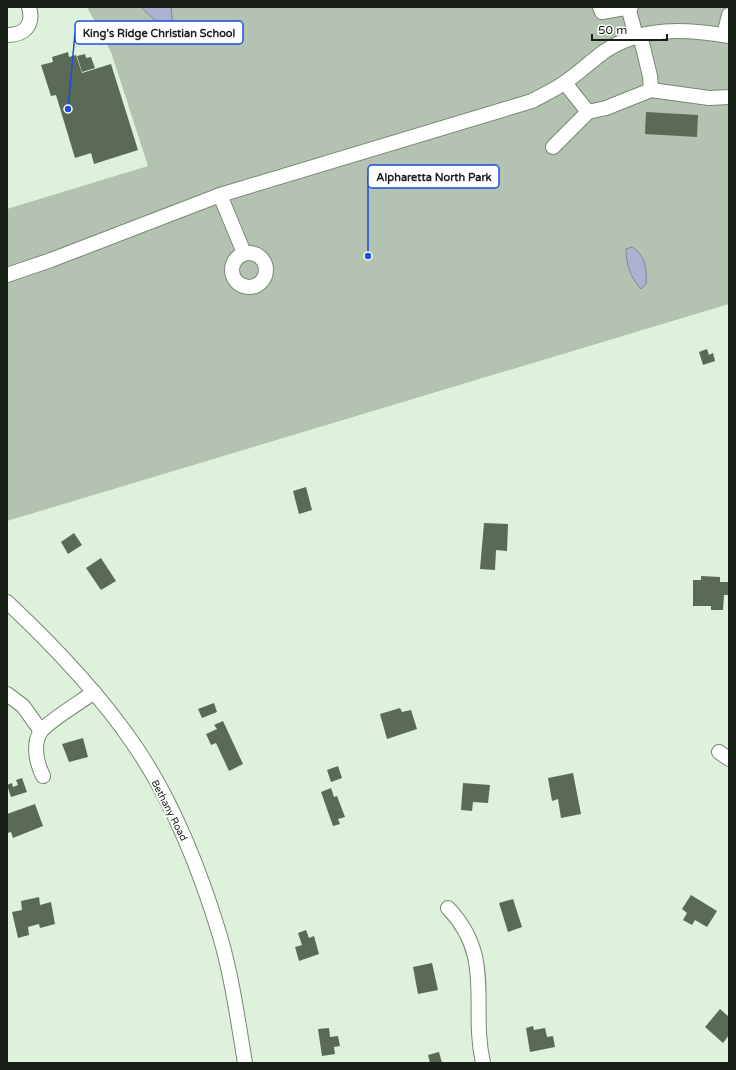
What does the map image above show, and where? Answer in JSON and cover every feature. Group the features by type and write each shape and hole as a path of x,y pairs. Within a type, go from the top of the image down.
{"street":[{"path":"7,34 15,35 27,28 32,18 29,7"},
{"path":"600,7 602,12 629,7 650,76 651,90"},
{"path":"7,275 58,258 220,195 532,101 565,83 605,51 638,36 677,30 705,32 727,36 729,15"},
{"path":"565,83 588,112"},
{"path":"553,147 588,112 606,108 651,90 709,98 729,97"},
{"path":"220,195 244,253"},
{"name":"Bethany Road","path":"9,608 40,633 94,692 139,753 172,811 203,883 220,937 227,965 245,1063"},
{"path":"43,776 36,757 37,742 41,732 94,692"},
{"path":"7,694 23,706 41,732"},
{"path":"448,908 460,921 473,946 478,965 479,1047 483,1063"}],"green space":[{"path":"87,7 729,7 729,304 7,521 7,209 148,166 111,52"}],"water":[{"path":"141,7 171,7 173,25 164,25 159,23"},
{"path":"632,247 637,250 645,263 646,284 641,289 631,275 628,265 626,249"}],"building":[{"path":"68,52 69,57 76,55 82,73 111,64 138,150 94,164 91,153 75,158 56,95 51,96 41,65 53,62 52,57"},
{"path":"85,54 86,58 91,57 95,68 82,72 77,56"},
{"path":"646,112 698,115 697,137 645,134"},
{"path":"707,349 709,355 713,353 715,361 703,365 699,352"},
{"path":"306,487 312,510 299,514 293,491"},
{"path":"484,523 508,524 507,551 496,550 495,570 480,569"},
{"path":"74,533 82,545 68,554 61,542"},
{"path":"101,558 116,581 101,590 86,568"},
{"path":"701,576 720,577 720,582 729,582 728,595 724,595 723,610 711,610 711,606 693,606 693,580 701,580"},
{"path":"214,703 217,712 202,718 198,709"},
{"path":"400,708 402,712 411,710 417,729 387,739 380,714"},
{"path":"223,721 243,764 229,771 216,743 211,745 206,734 217,729 214,725"},
{"path":"83,738 88,757 69,762 62,744"},
{"path":"338,766 342,778 331,782 327,770"},
{"path":"573,773 581,814 561,818 558,799 552,801 548,778"},
{"path":"22,778 27,792 11,797 7,785 12,783 13,787 18,785 16,780"},
{"path":"463,783 490,785 488,803 473,802 472,811 461,810"},
{"path":"331,788 334,797 337,796 345,817 338,819 340,824 333,826 321,792"},
{"path":"35,804 43,826 13,838 11,832 7,833 7,814"},
{"path":"691,895 717,911 707,927 695,920 692,925 683,920 687,913 682,909"},
{"path":"39,897 40,905 51,902 55,924 40,928 39,924 28,927 29,935 18,938 12,912 22,910 21,901"},
{"path":"513,899 522,927 508,932 499,903"},
{"path":"306,930 309,938 314,936 319,954 299,961 295,947 302,945 298,933"},
{"path":"432,963 438,990 418,994 413,967"},
{"path":"720,1009 729,1017 729,1035 723,1043 705,1027"},
{"path":"533,1026 534,1030 545,1028 547,1037 553,1036 555,1047 530,1052 526,1028"},
{"path":"329,1028 330,1037 338,1036 340,1046 334,1047 335,1054 322,1056 318,1029"},
{"path":"439,1052 442,1063 430,1063 428,1055"}],"place":[{"name":"King's Ridge Christian School","path":"68,109"},
{"name":"Alpharetta North Park","path":"368,256"}]}
